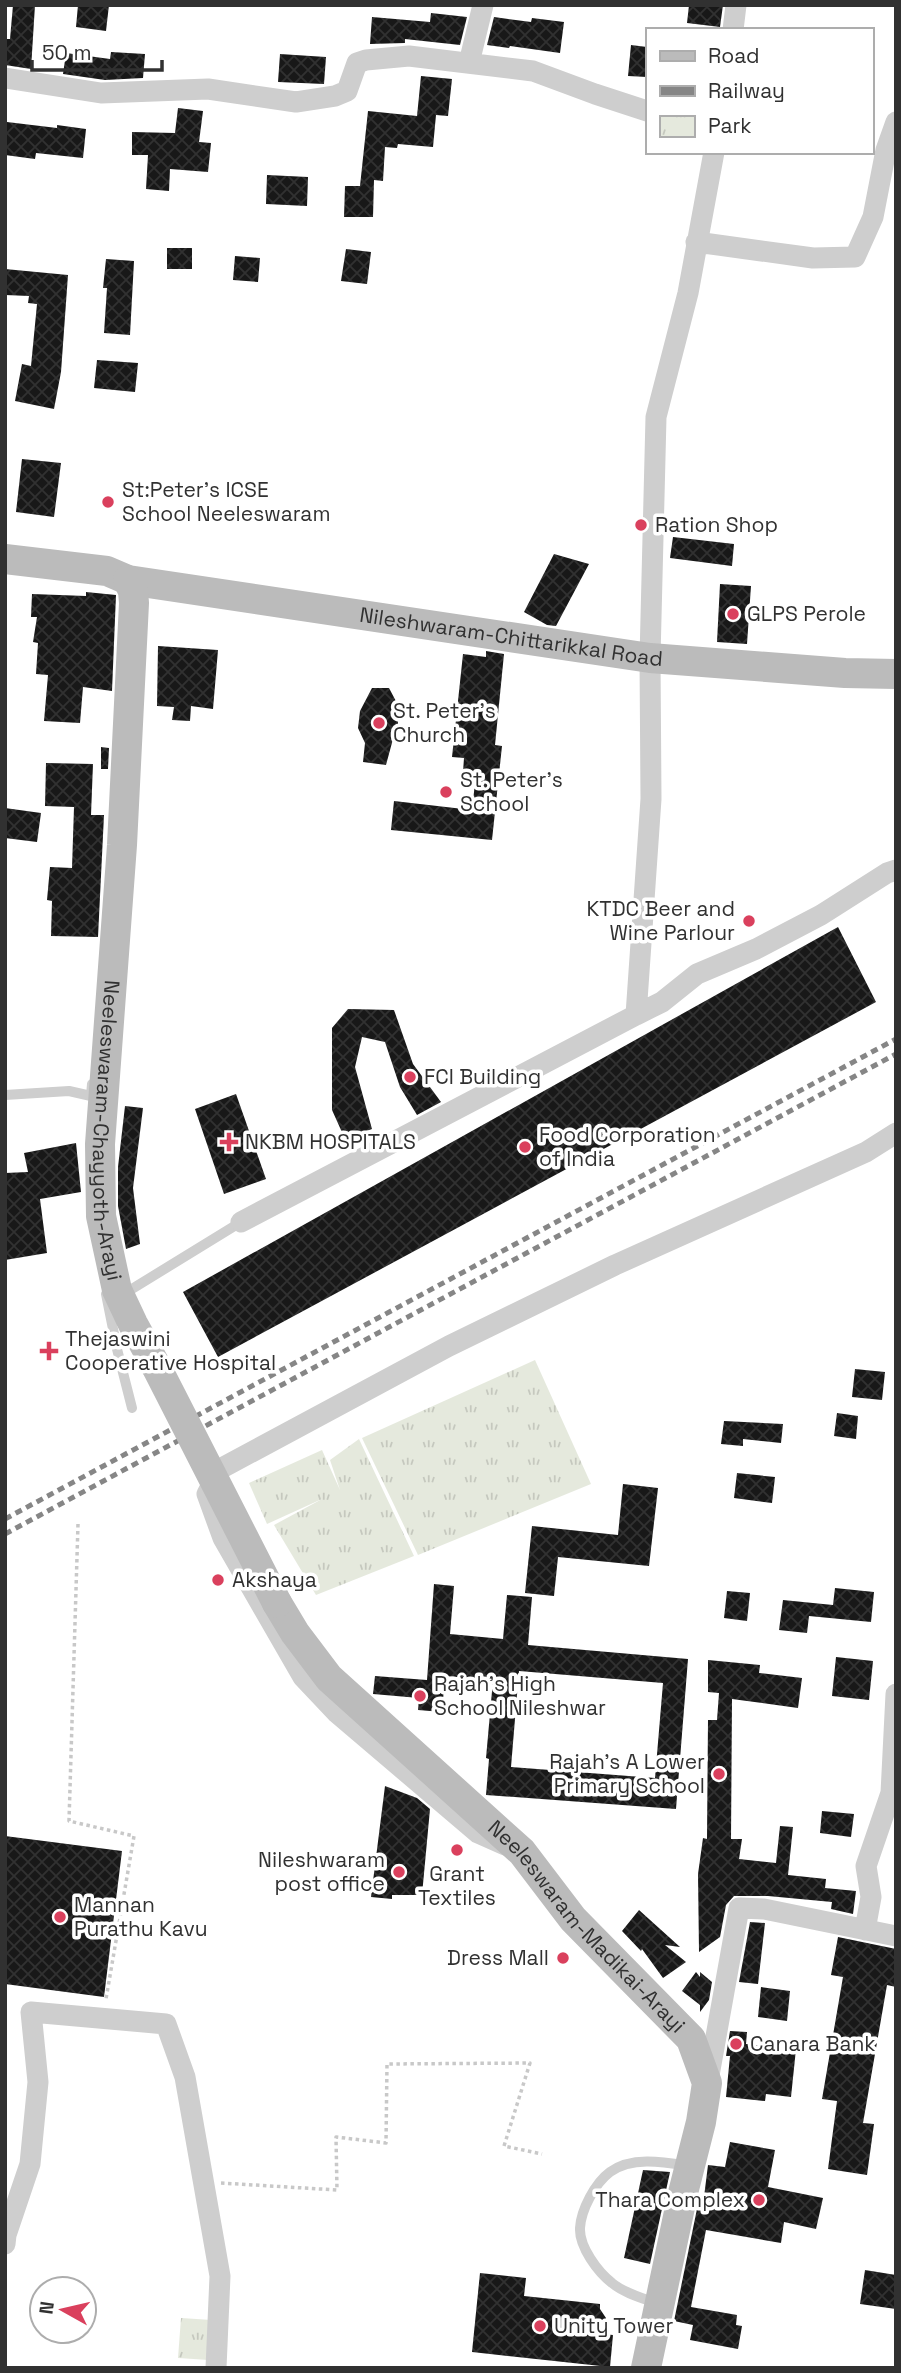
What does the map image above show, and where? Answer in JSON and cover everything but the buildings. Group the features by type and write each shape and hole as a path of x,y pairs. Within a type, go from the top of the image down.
{"main road":[{"name":"Nileshwaram-Chittarikkal Road","path":"5,559 107,571 128,580 650,658 845,673 896,674"},
{"name":"Neeleswaram-Chayyoth-Arayi","path":"128,580 134,603 122,845 100,1144 101,1216 117,1290 132,1324 277,1603"},
{"name":"Neeleswaram-Madikai-Arayi","path":"277,1603 295,1633 329,1678 522,1852 573,1919 691,2039 707,2083 701,2122 689,2166 646,2368"}],"street":[{"path":"470,63 483,5"},
{"path":"733,28 736,5"},
{"path":"5,78 101,93 208,89 296,102 335,96 347,91 357,63 409,56 533,71 646,111"},
{"path":"696,243 813,258 855,257 873,217 886,150 896,122"},
{"path":"636,1015 651,799 650,658 656,417 688,293 714,154"},
{"path":"241,1222 662,1002 697,974 756,949 821,915 896,870"},
{"path":"522,1852 478,1833 337,1713 303,1677 223,1538 207,1494 220,1469 449,1346 615,1265 866,1152 896,1133"},
{"path":"865,1930 871,1897 866,1866 891,1793 896,1694"},
{"path":"707,2083 738,1908 764,1909 896,1936"},
{"path":"5,2244 30,2164 38,2082 32,2012 166,2024 185,2077 220,2276 216,2368"}],"lane":[{"path":"5,1095 69,1091 105,1081 90,1183 108,1309 132,1408"},
{"path":"113,1135 107,1212 127,1292 241,1222"},
{"path":"659,2304 637,2297 612,2283 589,2258 580,2229 591,2193 611,2171 638,2162 663,2161 689,2166"}],"path":[{"path":"78,1524 69,1821 134,1836 103,2018"},
{"path":"204,2181 337,2190 336,2137 386,2143 387,2064 530,2063 504,2146 542,2154"}],"green space":[{"path":"535,1360 591,1484 418,1555 362,1438"},
{"path":"359,1439 414,1556 316,1595 274,1525 322,1499 267,1524 249,1483 322,1450 340,1490 330,1460"},
{"path":"181,2318 227,2321 224,2361 178,2358"}],"railway":[{"path":"5,1519 896,1039"},
{"path":"5,1534 896,1054"}],"place":[{"name":"St:Peter's ICSE School Neeleswaram","path":"108,502"},
{"name":"Ration Shop","path":"641,525"},
{"name":"GLPS Perole","path":"733,614"},
{"name":"St. Peter's Church","path":"379,723"},
{"name":"St. Peter's School","path":"446,792"},
{"name":"KTDC Beer and Wine Parlour","path":"749,921"},
{"name":"FCI Building","path":"410,1077"},
{"name":"NKBM HOSPITALS","path":"229,1142"},
{"name":"Food Corporation of India","path":"525,1147"},
{"name":"Thejaswini Cooperative Hospital","path":"49,1351"},
{"name":"Akshaya","path":"218,1580"},
{"name":"Rajah's High School Nileshwar","path":"420,1696"},
{"name":"Rajah's A Lower Primary School","path":"719,1774"},
{"name":"Grant Textiles","path":"457,1850"},
{"name":"Nileshwaram post office","path":"399,1872"},
{"name":"Mannan Purathu Kavu","path":"60,1917"},
{"name":"Dress Mall","path":"563,1958"},
{"name":"Canara Bank","path":"736,2044"},
{"name":"Thara Complex","path":"759,2200"},
{"name":"Unity Tower","path":"540,2326"}]}
